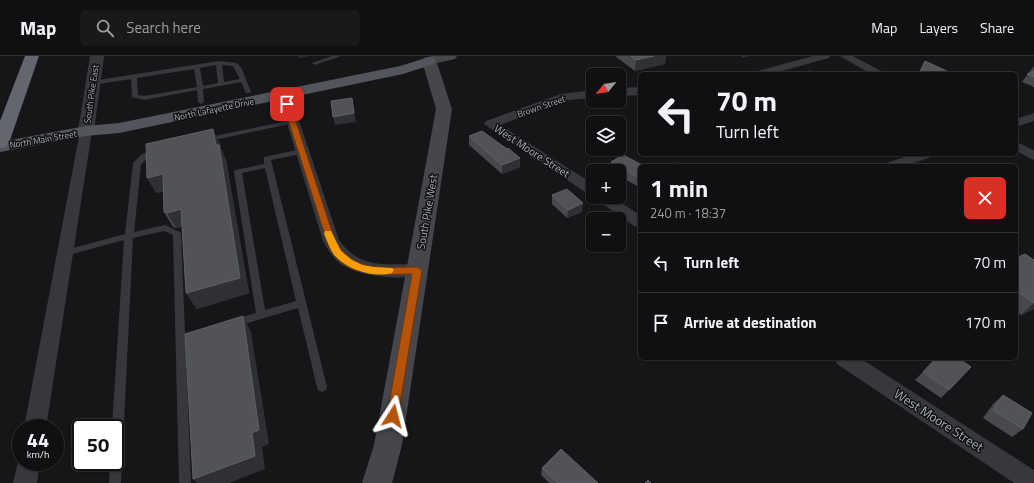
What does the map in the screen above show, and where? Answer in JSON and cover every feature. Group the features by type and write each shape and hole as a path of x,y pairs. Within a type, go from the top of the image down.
{"highway":[{"path":"0,143 5,110 21,56"},
{"path":"5,110 32,56"}],"main road":[{"path":"86,131 120,119 201,95 246,86 402,61 450,56"},
{"name":"North Lafayette Drive","path":"86,131 119,128 403,70 428,58"},
{"name":"South Pike West","path":"377,483 388,445 444,109 428,58"},
{"name":"North Main Street","path":"0,147 86,131"}],"street":[{"name":"South Pike East","path":"86,131 97,56"},
{"path":"765,72 824,56"},
{"path":"845,56 875,72"},
{"path":"626,92 638,91"},
{"path":"284,94 331,241 338,253 348,262 373,270 417,270"},
{"name":"Brown Street","path":"490,124 565,97 586,95"},
{"path":"1018,122 1034,117"},
{"name":"West Moore Street","path":"490,124 586,186"},
{"path":"37,419 86,131"},
{"path":"1018,147 1034,156"},
{"path":"898,164 920,156"},
{"path":"613,204 638,221"},
{"name":"West Moore Street","path":"847,360 1034,483"},
{"path":"25,483 27,471"}],"lane":[{"path":"315,63 338,56"},
{"path":"92,83 134,76 155,75 219,63 235,64 239,69 246,86 221,84 201,95 178,92 152,97 135,97 134,76"},
{"path":"219,63 221,84"},
{"path":"197,66 201,95"},
{"path":"178,92 179,84"},
{"path":"166,86 167,94"},
{"path":"152,97 153,88"},
{"path":"195,143 292,122"},
{"path":"115,483 129,236 136,163 145,156 165,149"},
{"path":"302,151 267,159 322,387"},
{"path":"261,315 238,172 268,165"},
{"path":"65,253 165,228 177,234 184,338 185,483"},
{"path":"224,326 301,303"}],"building":[{"path":"631,56 654,56 636,60"},
{"path":"925,61 949,72 920,72"},
{"path":"1034,71 1034,77 1027,74"},
{"path":"352,98 354,113 333,117 331,101"},
{"path":"213,129 216,145 219,145 240,278 186,293 181,209 167,213 164,212 163,174 147,178 146,144"},
{"path":"482,131 507,149 508,148 520,158 502,165 469,136"},
{"path":"621,156 625,156 640,164 638,164 638,177 626,171 626,164 614,164 611,162"},
{"path":"567,189 583,203 568,210 552,195"},
{"path":"1025,254 1034,260 1034,303 1018,293 1018,257"},
{"path":"243,316 259,430 252,433 255,456 193,479 185,334"},
{"path":"934,360 961,360 971,367 949,390 923,372"},
{"path":"1003,395 1032,413 1023,429 993,410"},
{"path":"561,449 598,483 558,483 542,468"}],"slow traffic":[{"path":"328,234 338,253 348,262 373,270 389,270"}],"route":[{"path":"287,104 331,241 338,253 348,262 373,270 417,270 393,416"}]}
